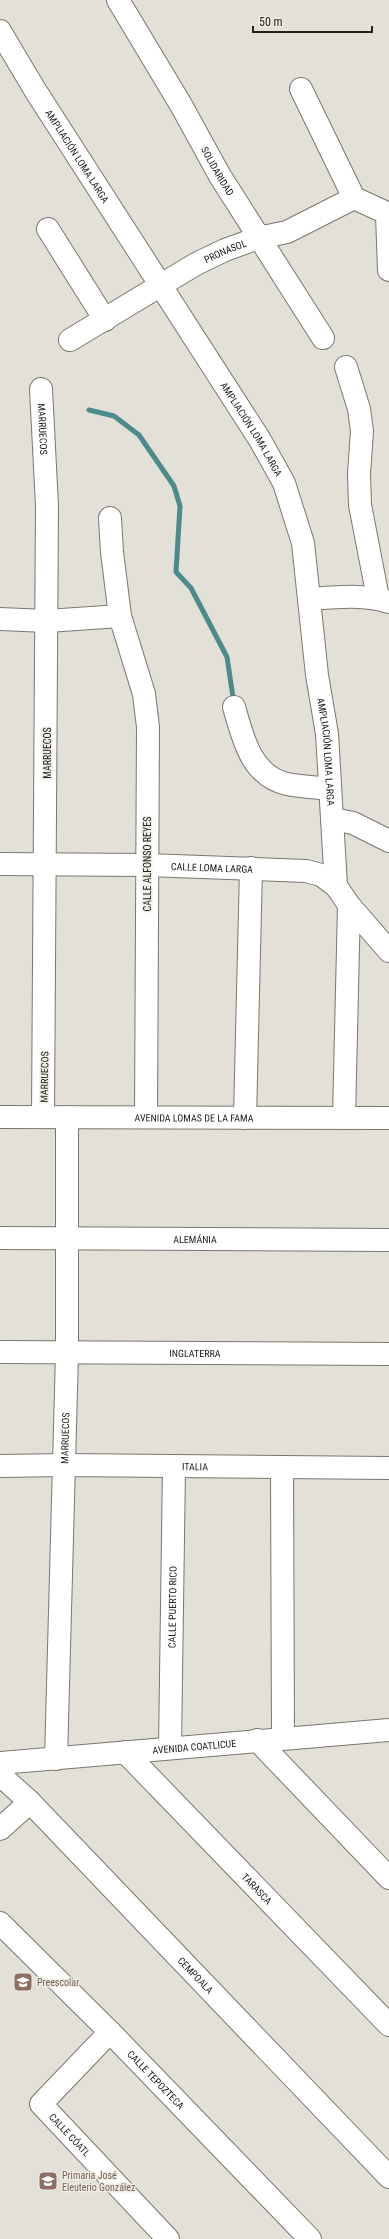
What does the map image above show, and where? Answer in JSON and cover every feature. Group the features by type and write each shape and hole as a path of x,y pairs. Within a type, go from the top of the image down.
{"street":[{"name":"SOLIDARIDAD","path":"118,0 181,105 220,176 323,338"},
{"name":"AMPLIACIÓN LOMA LARGA","path":"0,31 35,90 160,287 260,440 284,483 304,543 311,599 317,674 327,734 336,886"},
{"path":"301,89 354,198 388,214 389,270"},
{"name":"PRONASOL","path":"70,340 225,250 258,238 287,232 354,198"},
{"path":"48,229 105,320"},
{"path":"311,599 384,600 360,505 361,423 357,402 346,367"},
{"name":"MARRUECOS","path":"41,389 47,506 46,864 43,1117"},
{"name":"CALLE ALFONSO REYES","path":"110,518 112,552 120,616 147,709 146,1116"},
{"path":"0,619 47,621 120,616"},
{"path":"234,707 249,753 264,774 287,784 330,788"},
{"path":"332,819 353,823 389,841"},
{"name":"CALLE LOMA LARGA","path":"0,864 147,865 306,871 321,875 336,886 349,905 389,951"},
{"path":"245,1118 251,868"},
{"path":"344,1118 349,905"},
{"name":"AVENIDA LOMAS DE LA FAMA","path":"0,1117 146,1116 389,1118"},
{"name":"MARRUECOS","path":"56,1759 67,1353 67,1117"},
{"name":"ALEMÁNIA","path":"0,1238 389,1240"},
{"name":"INGLATERRA","path":"0,1352 389,1354"},
{"name":"ITALIA","path":"0,1466 63,1465 389,1468"},
{"name":"CALLE PUERTO RICO","path":"170,1747 174,1467"},
{"path":"282,1467 283,1738"},
{"name":"AVENIDA COATLICUE","path":"0,1763 56,1759 170,1747 389,1730"},
{"path":"258,1740 389,1878"},
{"name":"TARASCA","path":"125,1752 389,2025"},
{"name":"CEMPOALA","path":"0,1775 30,1802 389,2177"},
{"path":"0,1829 30,1802"},
{"name":"CALLE TEPOZTECA","path":"0,1923 110,2032 310,2239"},
{"name":"CALLE CÓATL","path":"110,2032 41,2104 168,2239"}],"waterway":[{"path":"89,410 114,416 139,435 174,486 180,506 176,572 191,588 227,657 233,697"}],"place":[{"name":"Preescolar","path":"23,1982"},
{"name":"Primaria José Eleuterio González","path":"48,2181"}]}
